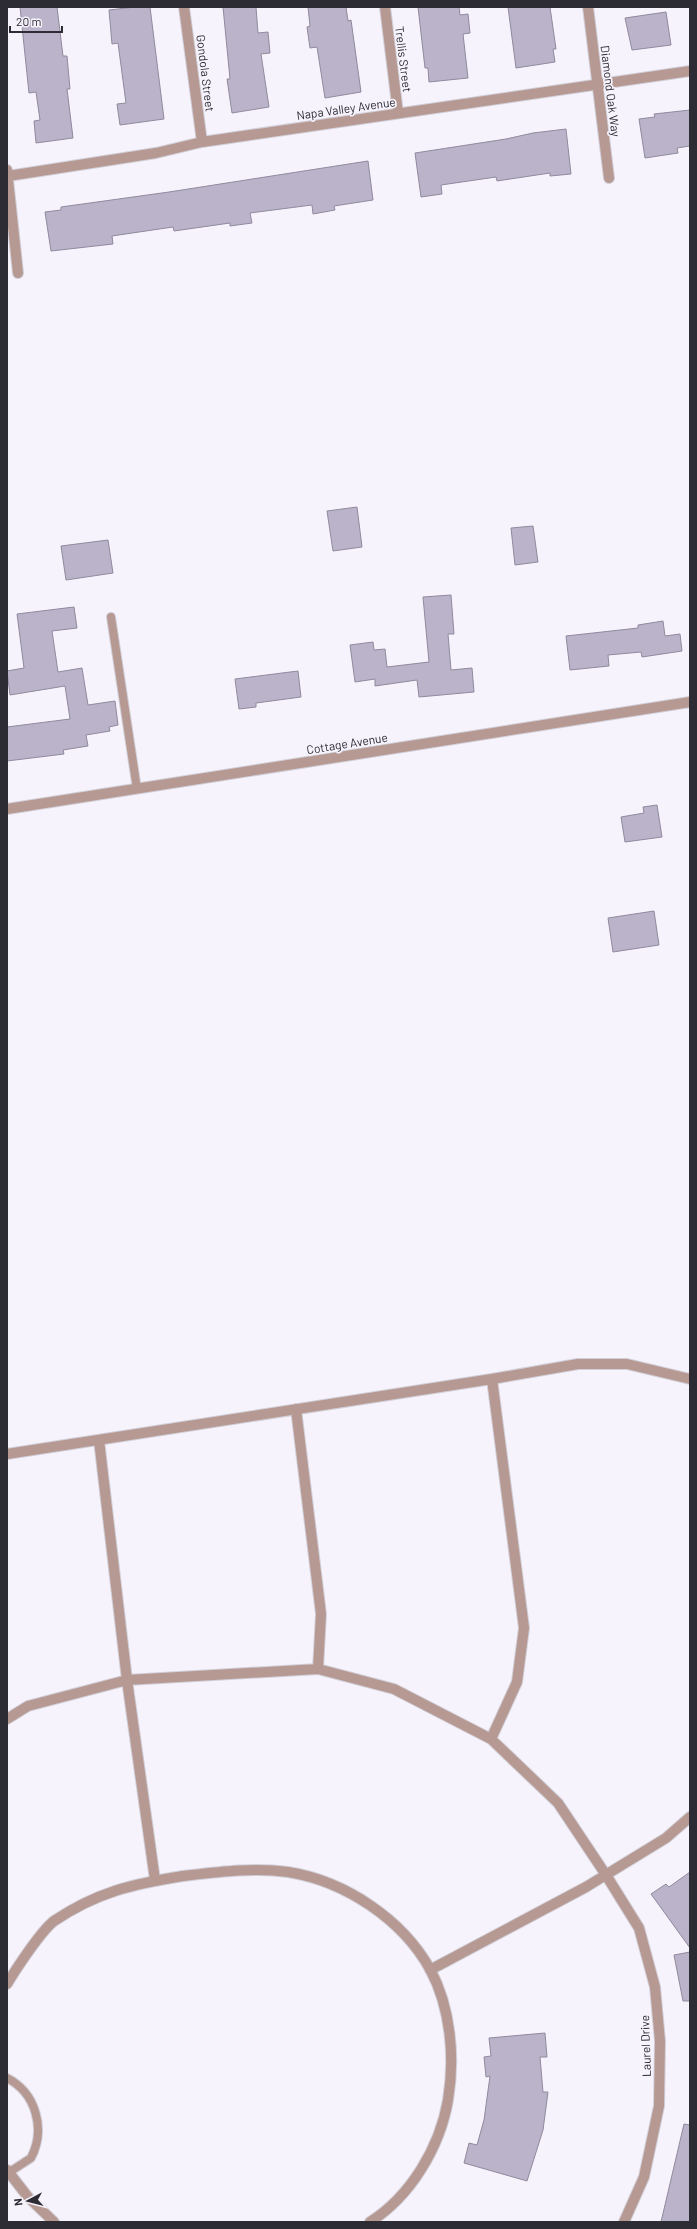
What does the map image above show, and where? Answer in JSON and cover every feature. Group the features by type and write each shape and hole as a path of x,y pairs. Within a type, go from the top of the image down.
{"street":[{"name":"Gondola Street","path":"184,7 202,142"},
{"name":"Trellis Street","path":"385,7 398,113"},
{"name":"Diamond Oak Way","path":"588,7 609,178"},
{"name":"Napa Valley Avenue","path":"7,173 156,153 202,142 690,71"},
{"path":"7,173 18,273"},
{"name":"Cottage Avenue","path":"7,809 137,790 690,702"},
{"path":"7,1454 492,1379 578,1364 602,1363 649,1367 690,1379"},
{"path":"491,1738 517,1682 524,1628 492,1379"},
{"path":"296,1409 321,1614 318,1669"},
{"path":"99,1440 127,1680 155,1880"},
{"name":"Laurel Drive","path":"7,1719 28,1706 127,1680 318,1669 394,1689 491,1738 558,1803 639,1928 655,1987 660,2041 659,2106 644,2177 624,2222"},
{"path":"430,1970 497,1936 606,1875 666,1838 690,1817"},
{"path":"7,1984 18,1966 53,1922 104,1893 139,1882 204,1873 250,1870 289,1872 319,1880 347,1891 382,1914 411,1944 430,1970 441,1998 450,2034 452,2074 445,2116 432,2152 408,2189 381,2215 370,2222"},
{"path":"7,2172 28,2197 54,2222"}],"lane":[{"path":"111,617 137,790"},
{"path":"7,2078 16,2083 25,2092 33,2105 38,2121 39,2136 32,2158 7,2172"}],"building":[{"path":"20,7 57,7 63,56 67,56 70,89 67,89 73,138 36,143 34,121 40,120 36,92 29,93"},
{"path":"150,7 164,119 120,125 117,104 126,103 118,43 112,44 109,10"},
{"path":"223,7 256,7 258,33 268,32 270,53 261,54 269,107 232,113 227,79 230,79"},
{"path":"308,7 346,7 348,21 351,20 361,92 325,98 317,47 310,48 307,27 310,26"},
{"path":"418,7 459,7 460,15 468,14 470,33 463,34 468,78 429,82 428,68 425,68"},
{"path":"508,7 550,7 556,49 553,49 555,62 516,68"},
{"path":"666,12 671,45 632,50 625,18"},
{"path":"690,110 690,146 677,148 678,153 645,158 639,119 655,117 654,114"},
{"path":"566,129 571,174 550,176 550,173 497,181 496,177 441,185 442,194 421,197 415,153 506,139 533,133"},
{"path":"368,161 373,200 334,206 335,210 313,214 312,205 250,213 252,223 230,226 230,223 174,231 173,227 112,236 113,244 51,251 45,212 61,210 61,207"},
{"path":"357,507 362,547 333,551 327,511"},
{"path":"533,526 538,562 515,565 511,528"},
{"path":"108,540 113,573 66,580 61,546"},
{"path":"451,595 454,634 448,634 451,670 472,668 474,692 419,697 417,680 375,686 375,679 355,682 350,645 373,642 374,650 385,649 387,667 429,662 423,597"},
{"path":"74,607 77,628 52,631 58,672 82,668 88,705 115,701 118,725 109,727 110,731 86,735 88,746 63,750 64,754 7,761 7,727 70,719 65,686 10,695 7,671 24,668 17,614"},
{"path":"663,621 665,636 680,634 682,651 642,657 641,652 608,655 609,666 570,670 566,636 638,628 638,625"},
{"path":"298,671 301,697 256,703 256,707 239,709 235,679"},
{"path":"657,805 662,837 625,842 621,817 644,813 643,807"},
{"path":"654,911 659,945 613,952 608,918"},
{"path":"690,1872 690,1948 651,1894 666,1884 669,1887"},
{"path":"690,1952 690,2001 683,2001 674,1955"},
{"path":"545,2033 547,2057 540,2057 543,2092 548,2092 543,2130 527,2181 464,2163 469,2143 477,2145 484,2120 490,2076 486,2077 484,2057 491,2056 489,2038"},
{"path":"684,2124 690,2125 690,2222 661,2222"}]}
